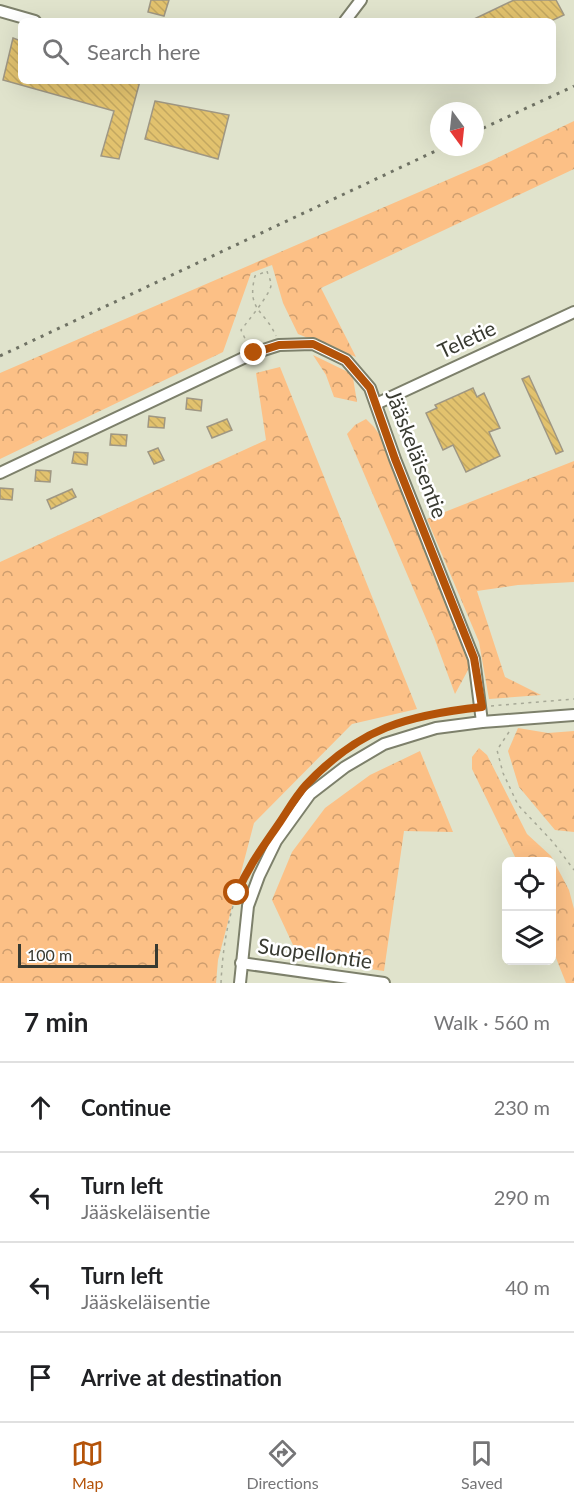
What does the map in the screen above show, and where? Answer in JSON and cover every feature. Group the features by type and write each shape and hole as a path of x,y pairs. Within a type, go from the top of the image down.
{"street":[{"path":"347,18 361,0"},
{"path":"0,11 24,18"},
{"name":"Teletie","path":"376,404 574,312"},
{"name":"Jääskeläisentie","path":"0,473 254,353 279,345 313,344 346,360 370,388 395,459 474,658 483,722"},
{"path":"240,983 248,906 259,876 276,841 310,794 345,767 384,744 436,728 574,715"},
{"name":"Suopellontie","path":"241,963 384,983"}],"path":[{"path":"254,353 241,330 255,309 268,295 271,284 267,271 255,276 252,289 255,309 274,331 279,345"},
{"path":"314,778 339,754 376,731 412,717 482,707 574,699"},
{"path":"507,705 509,734 497,750 503,773 518,805 553,842 574,870"},
{"path":"221,983 222,953 237,893 248,868 260,850"}],"green space":[{"path":"574,121 574,169 321,288 356,357 298,334 283,303 272,265 251,273 223,352 0,459 0,373 491,161"},
{"path":"313,355 348,372 353,378 357,402 334,397 326,375"},
{"path":"280,367 417,709 352,724 254,823 218,960 216,983 0,983 0,562 266,440 256,373"},
{"path":"366,419 381,437 469,647 468,670 455,694 434,637 347,434 355,425"},
{"path":"574,461 574,582 518,585 477,591 505,677 541,695 489,699 479,642 427,519"},
{"path":"518,728 548,733 574,731 574,832 555,830 519,787 508,751"},
{"path":"479,748 487,755 527,834 552,857 515,857 472,769 472,757"},
{"path":"420,751 453,832 404,831 384,971 336,964 293,945 272,900 292,852 325,808 370,775"},
{"path":"556,865 569,890 574,909 574,983 566,983 556,958"}],"building":[{"path":"151,0 169,0 164,16 148,12"},
{"path":"514,0 556,0 564,15 556,19 476,18"},
{"path":"13,38 18,40 18,84 139,84 119,159 101,156 114,111 3,80"},
{"path":"155,101 229,115 218,159 145,139"},
{"path":"529,376 563,451 556,454 522,379"},
{"path":"473,388 477,397 484,393 500,428 489,432 500,456 466,472 453,445 443,450 426,413 437,408 435,405"},
{"path":"187,398 202,400 201,411 186,409"},
{"path":"149,416 165,418 164,428 148,427"},
{"path":"227,419 232,430 212,438 207,427"},
{"path":"111,434 127,435 126,446 110,445"},
{"path":"158,448 164,460 154,464 148,452"},
{"path":"74,452 88,453 87,465 72,463"},
{"path":"36,470 51,471 50,482 35,481"},
{"path":"0,488 13,489 12,500 0,499"},
{"path":"72,489 76,497 51,509 47,500"}],"railway":[{"path":"484,128 574,86"},
{"path":"0,356 430,154"}],"route":[{"path":"237,893 248,868 306,786 339,754 376,731 412,717 482,707 474,658 395,459 370,388 346,360 313,344 279,345 254,353"}]}
